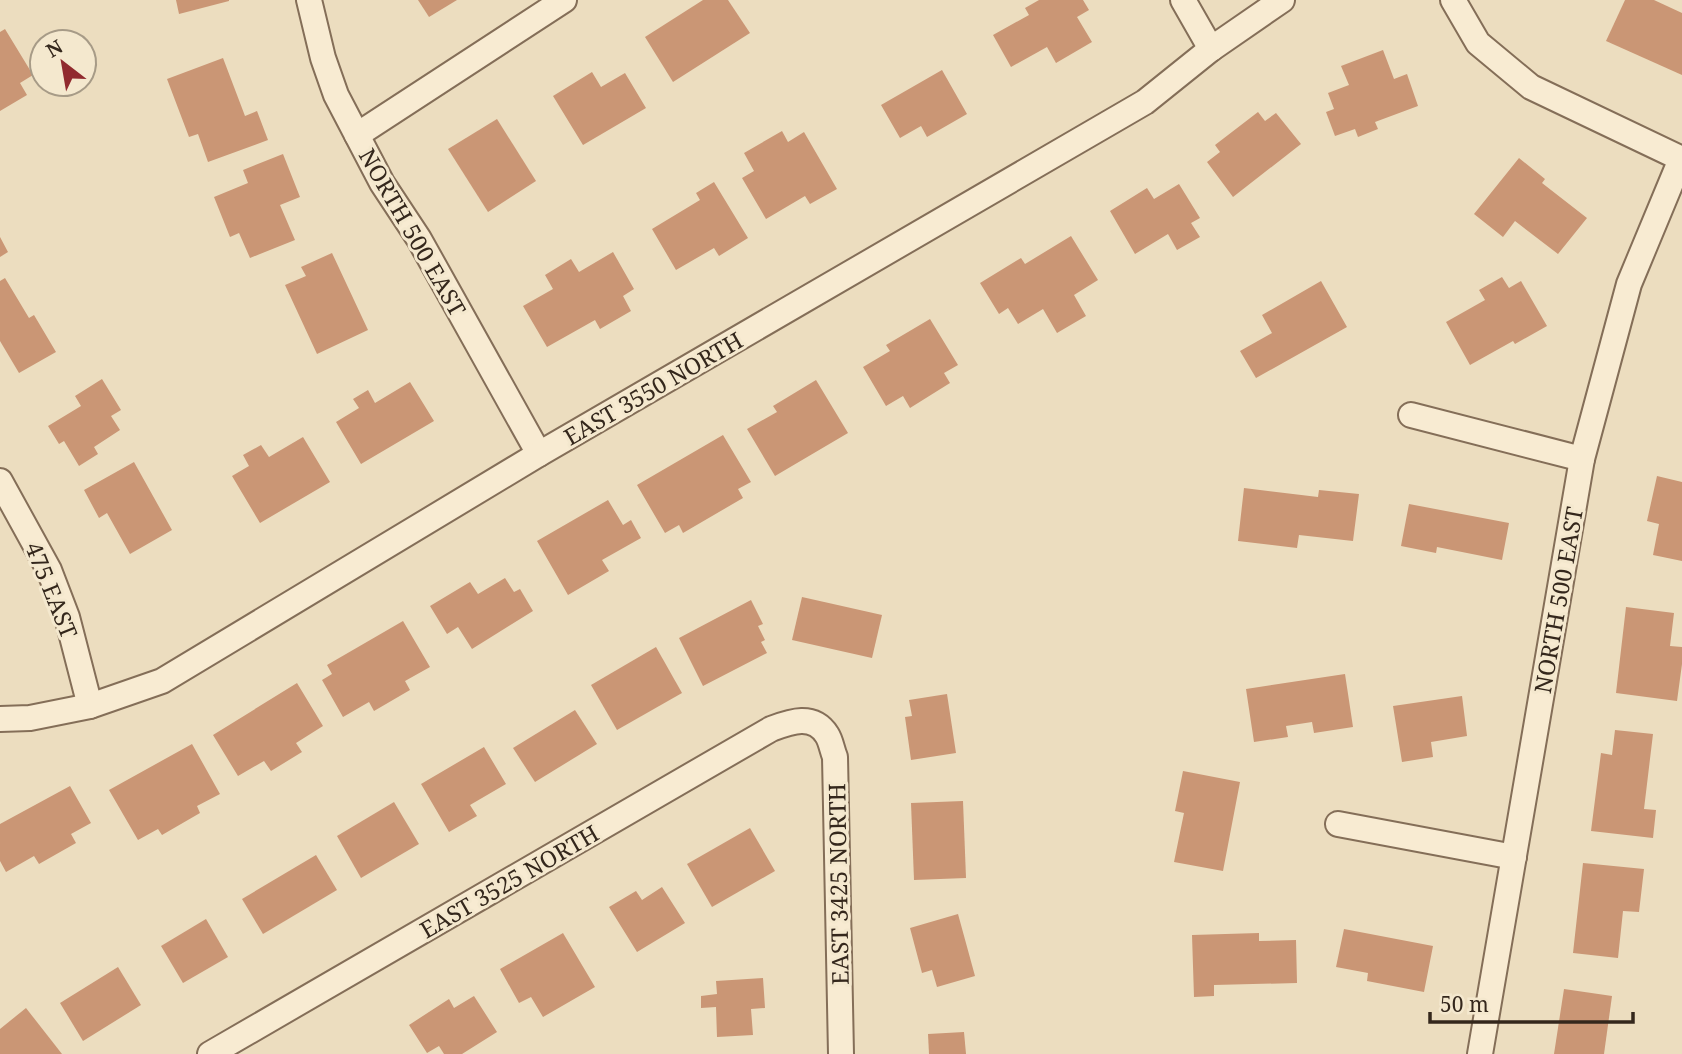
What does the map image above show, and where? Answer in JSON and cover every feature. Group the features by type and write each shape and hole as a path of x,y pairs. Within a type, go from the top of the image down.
{"street":[{"name":"NORTH 500 EAST","path":"309,0 323,58 336,95 382,183 419,239 539,454"},
{"path":"357,135 564,0"},
{"path":"1183,0 1211,49"},
{"name":"EAST 3550 NORTH","path":"0,719 30,718 90,706 162,681 539,454 1145,102 1211,49 1282,0"},
{"path":"1453,0 1478,43 1531,87 1681,159"},
{"name":"NORTH 500 EAST","path":"1480,1054 1582,459 1629,284 1681,159"},
{"path":"1411,415 1582,459"},
{"name":"475 EAST","path":"0,481 44,561 63,605 90,706"},
{"name":"EAST 3525 NORTH","path":"210,1054 771,729 793,721 812,722"},
{"name":"EAST 3425 NORTH","path":"812,722 826,734 835,757 842,1054"},
{"path":"1338,824 1514,857"}],"building":[{"path":"176,0 229,0 229,1 179,14"},
{"path":"418,0 457,0 429,17"},
{"path":"703,0 728,0 750,33 673,82 645,37"},
{"path":"1039,0 1083,0 1089,10 1077,17 1092,42 1056,63 1047,47 1011,67 993,35 1029,15 1025,8"},
{"path":"1625,0 1654,0 1682,13 1682,75 1606,41"},
{"path":"5,29 28,67 28,78 20,83 27,95 0,111 0,32"},
{"path":"1383,50 1394,79 1407,74 1418,106 1375,122 1378,129 1358,137 1355,129 1335,136 1326,112 1334,109 1328,93 1349,85 1341,66"},
{"path":"223,58 245,116 257,111 268,140 208,162 198,134 189,137 167,79"},
{"path":"942,70 967,114 927,137 921,126 900,138 881,105"},
{"path":"592,72 601,87 625,73 646,108 583,145 553,96"},
{"path":"1258,112 1265,121 1276,113 1301,144 1233,197 1207,162 1220,152 1215,145"},
{"path":"497,119 536,181 488,212 448,149"},
{"path":"782,131 788,142 804,132 837,189 810,204 805,196 766,219 742,178 754,171 744,153"},
{"path":"283,154 300,197 280,205 295,240 250,258 239,233 230,237 214,197 248,183 243,170"},
{"path":"1519,158 1545,179 1542,183 1587,218 1558,254 1515,221 1503,237 1474,214"},
{"path":"714,182 748,238 719,256 714,248 676,270 652,229 700,200 696,193"},
{"path":"1179,184 1200,218 1191,223 1200,237 1177,250 1168,234 1135,254 1110,211 1147,188 1154,199"},
{"path":"1071,236 1098,280 1074,295 1086,316 1057,333 1043,309 1018,324 1008,308 999,314 980,283 1021,258 1025,264"},
{"path":"0,237 8,252 0,257"},
{"path":"613,252 634,289 623,296 631,311 600,329 595,320 547,347 523,306 553,289 545,275 571,259 579,272"},
{"path":"332,253 368,330 317,354 285,285 306,276 301,267"},
{"path":"1502,277 1509,288 1521,281 1547,326 1470,365 1446,322 1485,300 1479,290"},
{"path":"5,278 29,318 34,315 56,352 19,373 0,341 0,281"},
{"path":"1321,281 1347,327 1256,378 1240,351 1272,333 1262,315"},
{"path":"930,319 958,365 944,373 950,383 910,408 903,396 886,406 863,367 890,351 886,345"},
{"path":"102,379 121,410 111,416 120,430 94,447 98,454 79,466 64,441 59,444 48,426 81,406 75,396"},
{"path":"816,380 848,433 775,476 747,429 777,412 773,406"},
{"path":"410,382 434,421 361,464 336,422 359,408 353,399 368,390 375,403"},
{"path":"723,435 751,482 738,489 743,498 683,533 679,525 665,533 637,485"},
{"path":"303,437 330,482 260,523 232,476 249,466 243,455 261,445 269,457"},
{"path":"134,462 172,530 130,554 107,513 99,518 84,490"},
{"path":"1657,476 1682,482 1682,561 1653,555 1659,524 1647,521"},
{"path":"1244,488 1318,497 1319,490 1359,494 1353,541 1299,535 1297,548 1238,541"},
{"path":"608,500 623,525 631,520 641,538 602,560 609,571 568,595 537,541"},
{"path":"1409,504 1509,523 1502,560 1437,547 1436,553 1401,546"},
{"path":"505,578 514,592 520,589 533,611 472,649 458,627 447,634 430,606 470,582 478,594"},
{"path":"802,597 882,615 872,658 792,640"},
{"path":"751,600 763,624 758,626 765,640 761,642 767,653 703,686 679,638"},
{"path":"1626,607 1674,613 1670,646 1682,647 1677,701 1616,693"},
{"path":"403,621 430,667 405,681 410,690 374,711 369,702 343,717 322,680 332,674 327,665"},
{"path":"656,647 682,693 617,730 591,685"},
{"path":"1345,674 1353,727 1314,733 1312,722 1286,726 1288,737 1254,742 1246,689"},
{"path":"297,683 323,726 296,743 302,752 271,771 264,761 238,776 213,735"},
{"path":"947,694 956,753 911,760 905,717 912,716 909,700"},
{"path":"1462,696 1467,736 1431,742 1433,757 1402,762 1393,706"},
{"path":"575,710 597,744 535,782 513,748"},
{"path":"1615,730 1653,734 1644,809 1656,810 1653,838 1591,831 1601,753 1612,755"},
{"path":"192,744 220,794 197,806 200,813 162,835 158,829 138,840 109,790"},
{"path":"484,747 506,784 470,805 477,816 449,832 421,784"},
{"path":"1183,771 1240,782 1223,871 1174,862 1184,813 1175,811"},
{"path":"70,786 91,823 71,834 76,843 39,864 34,856 6,872 0,861 0,824"},
{"path":"963,801 966,878 914,880 911,803"},
{"path":"394,802 419,844 361,878 337,836"},
{"path":"750,828 775,871 712,907 687,864"},
{"path":"316,855 337,890 263,934 242,899"},
{"path":"1583,863 1644,869 1639,912 1623,911 1618,958 1573,953"},
{"path":"662,887 685,923 637,952 609,907 636,891 642,900"},
{"path":"958,914 975,976 937,987 932,970 922,973 910,928"},
{"path":"206,919 228,957 183,983 161,946"},
{"path":"1344,929 1433,946 1424,992 1367,981 1368,973 1336,967"},
{"path":"563,933 595,987 543,1017 531,997 519,1003 500,969"},
{"path":"1259,933 1259,941 1296,940 1297,983 1214,985 1214,996 1194,997 1192,935"},
{"path":"118,967 141,1005 83,1041 60,1003"},
{"path":"763,978 765,1008 751,1009 753,1035 717,1037 716,1007 701,1008 701,996 717,994 716,981"},
{"path":"1564,989 1612,996 1604,1054 1554,1054"},
{"path":"474,996 497,1032 462,1054 444,1054 439,1046 427,1053 409,1025 449,999 454,1008"},
{"path":"26,1008 62,1054 0,1054 0,1029"},
{"path":"964,1032 966,1054 929,1054 928,1034"}]}
